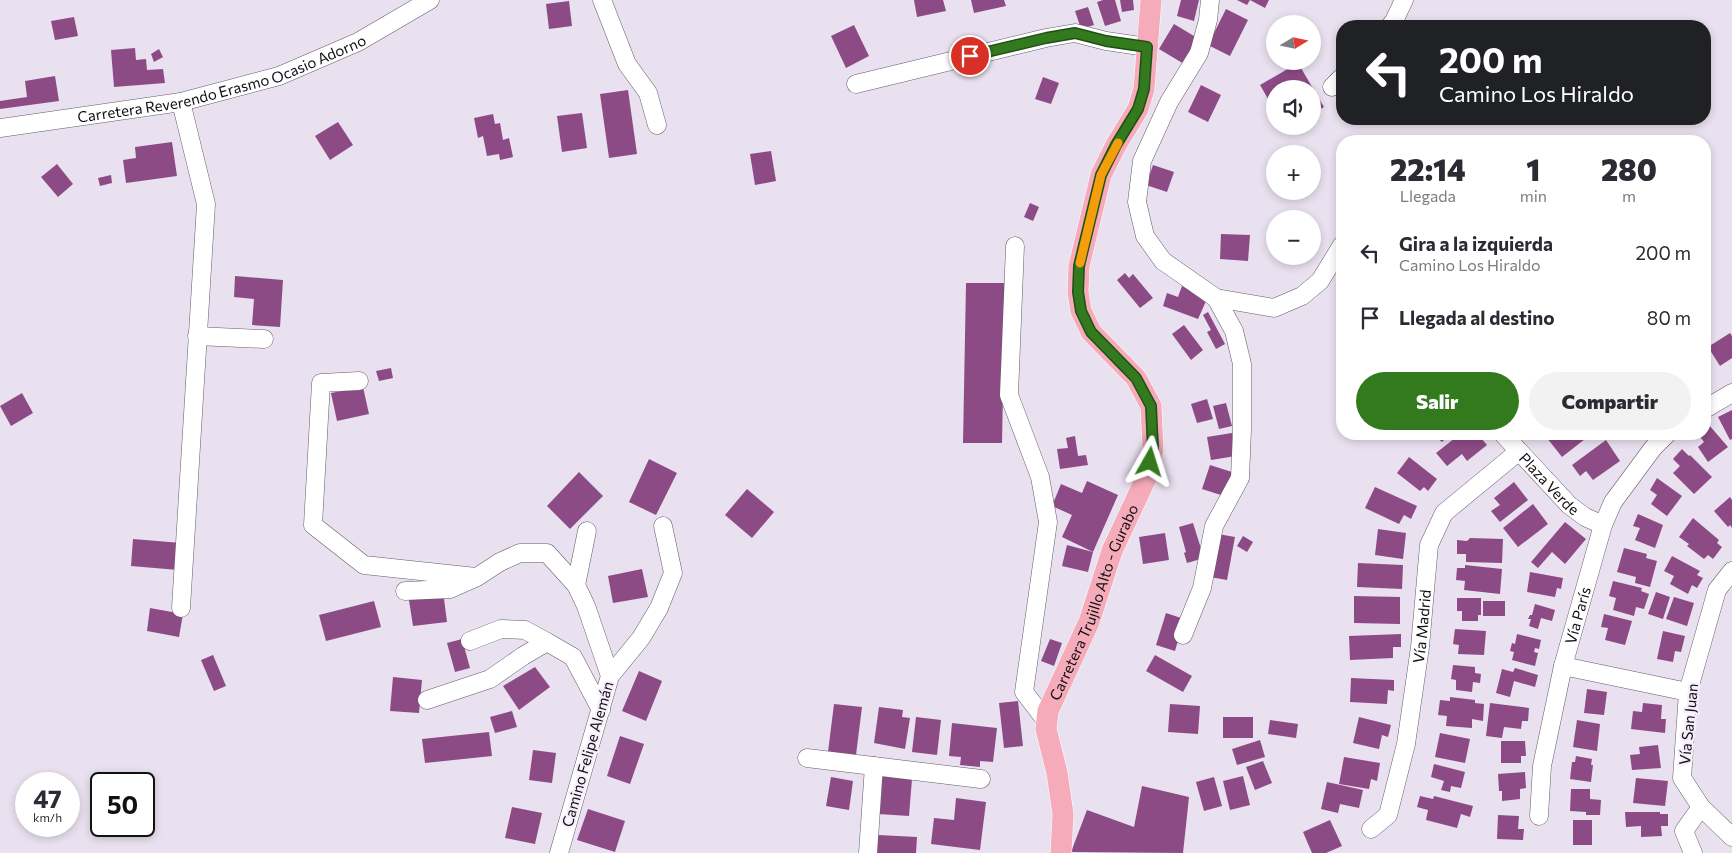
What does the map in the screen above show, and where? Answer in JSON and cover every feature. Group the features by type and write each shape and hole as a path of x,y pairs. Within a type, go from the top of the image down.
{"main road":[{"name":"Carretera Trujillo Alto - Gurabo","path":"1061,853 1063,814 1057,773 1046,729 1048,712 1089,622 1112,551 1148,476 1153,449 1151,406 1136,378 1091,332 1081,311 1078,292 1079,266 1101,175 1116,145 1138,109 1144,89 1151,0"}],"street":[{"name":"Carretera Reverendo Erasmo Ocasio Adorno","path":"0,128 181,102 279,76 358,42 430,0"},
{"path":"602,0 627,64 648,93 657,125"},
{"path":"1210,0 1208,20 1199,53 1169,102 1142,161 1137,202 1145,236 1163,261 1216,298 1274,308 1302,296 1320,281 1336,255"},
{"path":"1394,20 1404,0"},
{"path":"856,84 1046,38 1075,33 1106,41 1147,47"},
{"path":"181,102 206,204 181,608"},
{"path":"1015,246 1009,395 1040,477 1048,522 1024,692 1046,722"},
{"path":"1183,635 1202,588 1214,526 1240,478 1242,364 1234,332 1216,298"},
{"path":"197,336 264,340"},
{"path":"358,381 321,383 313,525 364,565 477,577"},
{"path":"1711,405 1732,393"},
{"name":"Plaza Verde","path":"1508,440 1569,505 1585,517 1603,526"},
{"name":"Vía París","path":"1539,816 1542,766 1563,666 1603,526 1613,502 1661,440"},
{"name":"Vía Madrid","path":"1371,829 1388,815 1406,744 1420,647 1429,545 1444,513 1518,452"},
{"path":"610,676 641,638 659,608 673,573 662,526"},
{"path":"576,585 587,531"},
{"name":"Camino Felipe Alemán","path":"405,591 450,589 477,577 500,562 520,553 547,553 576,585 586,606 610,676 559,853"},
{"name":"Vía San Juan","path":"1732,572 1717,590 1688,692 1682,778 1701,807 1732,836"},
{"path":"470,641 501,629 525,630 574,657 601,710"},
{"path":"427,700 490,679 547,642"},
{"path":"1563,666 1688,692"},
{"path":"806,758 981,779"},
{"path":"868,853 874,766"},
{"path":"1693,853 1684,832 1701,807"}],"building":[{"path":"914,0 943,0 946,11 917,17"},
{"path":"971,0 1004,0 1006,6 974,13"},
{"path":"1115,0 1121,21 1105,26 1097,2"},
{"path":"1120,0 1133,0 1134,10 1122,12"},
{"path":"1181,0 1199,0 1194,21 1177,16"},
{"path":"1237,0 1250,0 1247,5"},
{"path":"1250,0 1269,0 1265,8"},
{"path":"569,1 572,26 549,29 546,4"},
{"path":"1088,7 1094,25 1081,29 1075,11"},
{"path":"1226,9 1248,20 1230,56 1208,45"},
{"path":"74,17 78,36 55,40 51,21"},
{"path":"1174,24 1199,39 1184,64 1159,49"},
{"path":"854,25 869,56 846,68 831,36"},
{"path":"135,48 136,60 146,59 147,70 163,69 165,83 114,87 111,50"},
{"path":"159,49 163,57 154,62 151,54"},
{"path":"1286,70 1302,70 1308,80 1269,80"},
{"path":"55,76 59,101 0,109 0,101 27,97 25,81"},
{"path":"1043,77 1059,83 1051,104 1035,99"},
{"path":"1266,82 1266,95 1260,85"},
{"path":"1201,85 1221,95 1208,122 1188,112"},
{"path":"628,90 637,154 609,158 600,94"},
{"path":"582,113 587,148 562,152 557,116"},
{"path":"493,114 495,124 500,123 503,140 509,138 513,157 500,160 499,154 487,156 483,136 478,138 474,118"},
{"path":"338,122 353,145 330,160 315,136"},
{"path":"172,142 177,176 126,183 123,160 136,158 135,147"},
{"path":"771,151 776,181 755,185 750,154"},
{"path":"57,164 73,184 58,197 41,177"},
{"path":"1153,165 1174,172 1167,192 1146,185"},
{"path":"111,175 112,183 100,186 98,178"},
{"path":"1030,203 1039,207 1033,221 1024,217"},
{"path":"1221,234 1250,235 1248,261 1220,259"},
{"path":"1125,273 1129,278 1133,274 1153,298 1140,308 1117,280"},
{"path":"235,276 283,280 280,327 252,325 254,299 234,297"},
{"path":"966,283 1005,283 1002,443 963,443"},
{"path":"1182,286 1207,299 1198,319 1163,306 1167,293 1178,297"},
{"path":"1208,312 1225,344 1216,349 1207,332 1211,330 1203,315"},
{"path":"1184,325 1203,350 1191,360 1172,334"},
{"path":"1730,333 1732,336 1732,358 1720,366 1711,352 1711,345"},
{"path":"391,368 393,378 379,381 376,371"},
{"path":"363,387 369,414 337,421 331,393"},
{"path":"22,393 33,413 11,426 0,406"},
{"path":"1207,399 1213,419 1197,423 1191,404"},
{"path":"1226,403 1232,426 1219,429 1213,406"},
{"path":"1732,410 1732,439 1730,440 1718,417"},
{"path":"1711,427 1728,447 1708,462 1698,447 1704,442 1702,440 1711,440"},
{"path":"1232,433 1236,456 1211,460 1207,437"},
{"path":"1075,436 1078,456 1086,455 1088,465 1060,469 1057,449 1068,448 1066,438"},
{"path":"1452,440 1483,440 1487,445 1467,461 1462,454 1447,466 1436,453"},
{"path":"1549,440 1584,440 1562,457"},
{"path":"1606,440 1620,461 1593,480 1586,471 1580,476 1572,465"},
{"path":"1682,449 1712,477 1694,494 1673,473 1680,466 1673,459"},
{"path":"1409,457 1437,479 1428,491 1424,487 1420,491 1397,473"},
{"path":"649,459 677,473 656,515 629,502"},
{"path":"1210,465 1232,472 1224,496 1202,489"},
{"path":"579,472 603,496 570,529 547,506"},
{"path":"1657,478 1682,496 1667,516 1651,504 1657,495 1650,490"},
{"path":"1087,481 1118,495 1093,552 1062,537 1072,515 1052,506 1061,484 1082,493"},
{"path":"1514,482 1528,500 1500,522 1491,511 1500,505 1494,498"},
{"path":"1375,487 1417,506 1411,519 1404,515 1399,524 1365,508"},
{"path":"747,489 774,512 752,538 725,515"},
{"path":"1730,497 1732,500 1732,528 1730,525 1728,527 1714,511"},
{"path":"1533,504 1548,524 1518,547 1503,528"},
{"path":"1638,514 1663,525 1655,548 1635,540 1640,528 1633,526"},
{"path":"1693,518 1719,540 1717,543 1722,547 1713,559 1708,555 1704,559 1679,537"},
{"path":"1565,522 1586,539 1565,564 1552,552 1538,568 1531,562"},
{"path":"1193,523 1204,558 1187,563 1179,527"},
{"path":"1378,529 1406,533 1403,559 1375,555"},
{"path":"1165,533 1169,560 1143,564 1139,537"},
{"path":"1218,534 1235,537 1227,580 1210,577"},
{"path":"1243,536 1253,542 1247,552 1237,546"},
{"path":"1470,538 1503,539 1502,563 1466,562 1466,554 1457,554 1457,540 1467,541"},
{"path":"133,539 181,543 178,570 131,566"},
{"path":"1067,545 1093,552 1088,572 1062,566"},
{"path":"1624,548 1647,554 1646,558 1657,561 1650,587 1635,583 1636,577 1617,572"},
{"path":"1672,556 1700,571 1697,575 1703,578 1697,588 1692,585 1688,594 1670,584 1674,576 1664,571"},
{"path":"1358,563 1403,565 1402,589 1357,587"},
{"path":"1465,565 1502,569 1500,594 1464,590 1465,581 1456,580 1457,568 1465,568"},
{"path":"642,569 648,597 613,603 608,576"},
{"path":"1530,572 1563,578 1561,589 1557,588 1555,597 1527,592"},
{"path":"1613,581 1642,588 1641,591 1649,594 1644,609 1636,607 1634,616 1613,610 1616,598 1609,596"},
{"path":"443,591 447,622 413,626 408,594"},
{"path":"1656,592 1670,597 1663,619 1648,614"},
{"path":"1354,596 1400,597 1400,624 1354,623"},
{"path":"1674,597 1694,603 1687,626 1666,619"},
{"path":"1457,598 1481,598 1481,615 1478,615 1478,621 1462,621 1462,611 1457,611"},
{"path":"374,601 381,627 326,641 319,615"},
{"path":"1483,601 1505,601 1505,616 1483,616"},
{"path":"1535,604 1555,610 1552,621 1541,618 1538,629 1529,626 1531,619 1528,619 1532,615"},
{"path":"150,608 183,614 179,637 147,631"},
{"path":"1166,613 1184,619 1175,651 1156,645"},
{"path":"1604,614 1632,621 1625,645 1605,640 1608,628 1601,627"},
{"path":"1455,629 1486,631 1484,655 1458,654 1459,645 1453,644"},
{"path":"1663,631 1685,636 1681,652 1675,651 1673,662 1657,659"},
{"path":"1401,634 1401,647 1393,647 1393,658 1350,660 1349,636"},
{"path":"1517,634 1541,640 1539,649 1535,648 1534,652 1538,653 1535,666 1512,660 1514,652 1510,651 1512,643 1515,644"},
{"path":"462,639 470,668 455,672 447,643"},
{"path":"1050,639 1062,643 1054,666 1041,661"},
{"path":"213,655 226,686 214,691 201,660"},
{"path":"1155,655 1192,676 1183,692 1146,671"},
{"path":"1453,665 1475,667 1475,673 1481,674 1480,683 1473,682 1472,692 1456,690 1456,680 1451,679"},
{"path":"535,667 550,687 519,710 503,686"},
{"path":"1515,668 1538,675 1535,687 1514,681 1510,697 1496,693 1502,669 1513,672"},
{"path":"639,671 662,681 646,721 622,711"},
{"path":"393,677 422,680 419,713 390,711"},
{"path":"1351,678 1394,680 1394,691 1388,690 1387,704 1350,702"},
{"path":"1587,689 1607,692 1604,715 1584,713"},
{"path":"1450,697 1475,700 1475,703 1484,704 1483,721 1472,719 1472,728 1446,726 1447,716 1438,715 1440,700 1450,701"},
{"path":"1018,701 1023,746 1004,748 999,703"},
{"path":"1490,703 1529,708 1528,721 1522,721 1521,729 1504,727 1502,738 1486,736"},
{"path":"1643,703 1662,705 1661,719 1666,719 1665,733 1631,729 1633,711 1642,712"},
{"path":"834,704 862,707 856,755 828,752"},
{"path":"1170,704 1200,706 1198,734 1168,732"},
{"path":"879,707 903,710 902,717 910,718 905,749 874,743"},
{"path":"512,711 517,727 495,733 490,717"},
{"path":"916,717 941,720 937,755 912,752"},
{"path":"1223,717 1253,717 1253,738 1223,738"},
{"path":"1359,717 1391,725 1388,737 1382,735 1379,749 1353,743"},
{"path":"1270,720 1298,724 1296,738 1268,734"},
{"path":"1577,720 1600,724 1597,751 1573,747"},
{"path":"952,723 997,728 993,762 980,761 980,767 960,765 961,757 949,756"},
{"path":"489,732 492,756 425,763 422,739"},
{"path":"1440,733 1470,739 1465,763 1435,757"},
{"path":"620,736 644,744 630,784 607,776"},
{"path":"1260,740 1265,757 1237,765 1232,749"},
{"path":"1501,741 1525,741 1526,756 1521,756 1521,763 1501,763"},
{"path":"1658,745 1661,768 1632,770 1630,755 1640,754 1639,747"},
{"path":"533,750 556,753 552,783 529,780"},
{"path":"1576,756 1592,759 1591,782 1570,779 1572,762 1575,762"},
{"path":"1344,757 1380,763 1377,781 1371,779 1369,789 1339,784"},
{"path":"1263,761 1272,783 1255,790 1246,767"},
{"path":"1434,764 1465,772 1461,788 1451,786 1450,792 1441,790 1444,781 1431,777"},
{"path":"1525,772 1526,788 1520,789 1520,799 1502,801 1502,791 1499,791 1498,774"},
{"path":"881,776 912,779 909,816 878,814"},
{"path":"1243,776 1250,805 1230,810 1223,781"},
{"path":"831,777 853,781 849,810 826,806"},
{"path":"1214,777 1222,806 1204,811 1196,782"},
{"path":"1636,778 1668,781 1665,806 1633,803"},
{"path":"1327,782 1363,790 1359,808 1340,804 1338,813 1321,809"},
{"path":"1142,786 1189,797 1183,853 1071,852 1087,810 1134,827"},
{"path":"1571,789 1590,789 1590,799 1601,800 1600,815 1586,815 1586,812 1570,811"},
{"path":"1420,796 1433,799 1434,796 1473,806 1470,817 1461,814 1457,828 1426,820 1428,810 1417,807"},
{"path":"956,798 986,802 980,850 931,844 934,818 954,820"},
{"path":"512,807 542,813 535,844 505,838"},
{"path":"588,809 625,821 615,852 577,840"},
{"path":"1625,812 1660,812 1660,814 1668,814 1668,826 1661,826 1662,836 1641,837 1641,826 1626,827"},
{"path":"1498,815 1519,816 1518,829 1524,829 1523,840 1497,839"},
{"path":"1330,820 1342,846 1326,853 1312,853 1303,832"},
{"path":"1573,820 1592,820 1592,845 1573,845"},
{"path":"878,835 917,837 916,853 877,853"}],"slow traffic":[{"path":"1080,263 1101,175 1118,143"}],"route":[{"path":"970,56 1075,33 1106,41 1147,47 1144,89 1138,109 1116,145 1101,175 1079,266 1078,292 1081,311 1091,332 1136,378 1151,406 1153,449 1150,462"}]}
